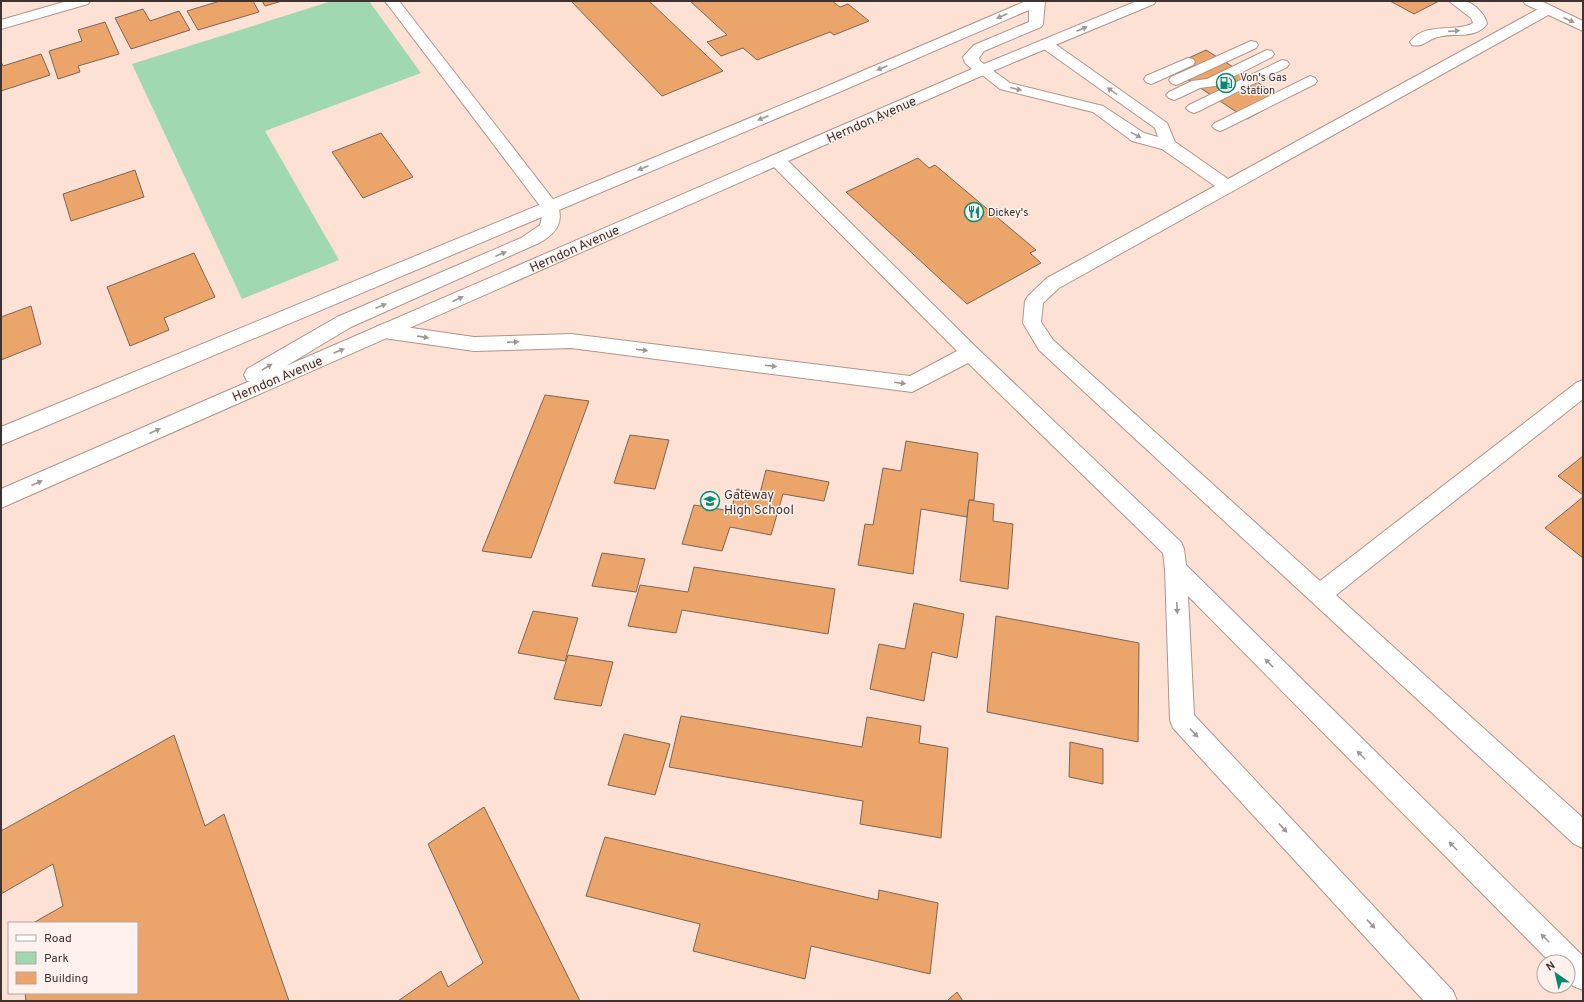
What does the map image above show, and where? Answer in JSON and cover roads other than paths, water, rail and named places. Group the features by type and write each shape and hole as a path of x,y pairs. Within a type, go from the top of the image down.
{"main road":[{"path":"1,25 83,1"},
{"path":"1,436 832,90 1037,1 1036,24 979,48 971,57 973,62 983,70"},
{"name":"Herndon Avenue","path":"1,499 983,70 1149,1"},
{"path":"1530,1 1583,27"},
{"path":"173,423 344,322 528,242 550,226 552,217 550,207"}],"lane":[{"path":"392,1 550,207"},
{"path":"1417,42 1430,34 1476,28 1479,24 1479,19 1476,13 1456,1"},
{"path":"1547,10 1053,283 1034,301 1032,323 1046,345 1583,835"},
{"path":"1245,41 1162,87 1210,82 1267,54"},
{"path":"1046,44 1162,126 1168,145"},
{"path":"1194,108 1282,64"},
{"path":"983,70 1005,86 1098,109 1138,137 1168,145 1227,187"},
{"path":"1215,122 1304,78"},
{"path":"777,160 970,353 1173,550 1176,569 1182,720 1443,1001"},
{"path":"384,331 474,344 571,341 912,384 970,353"},
{"path":"1319,595 1583,388"},
{"path":"1176,569 1583,976"}],"place":[{"name":"Von's Gas Station","path":"1226,83"},
{"name":"Dickey's","path":"974,212"},
{"name":"Gateway High School","path":"710,501"}]}
